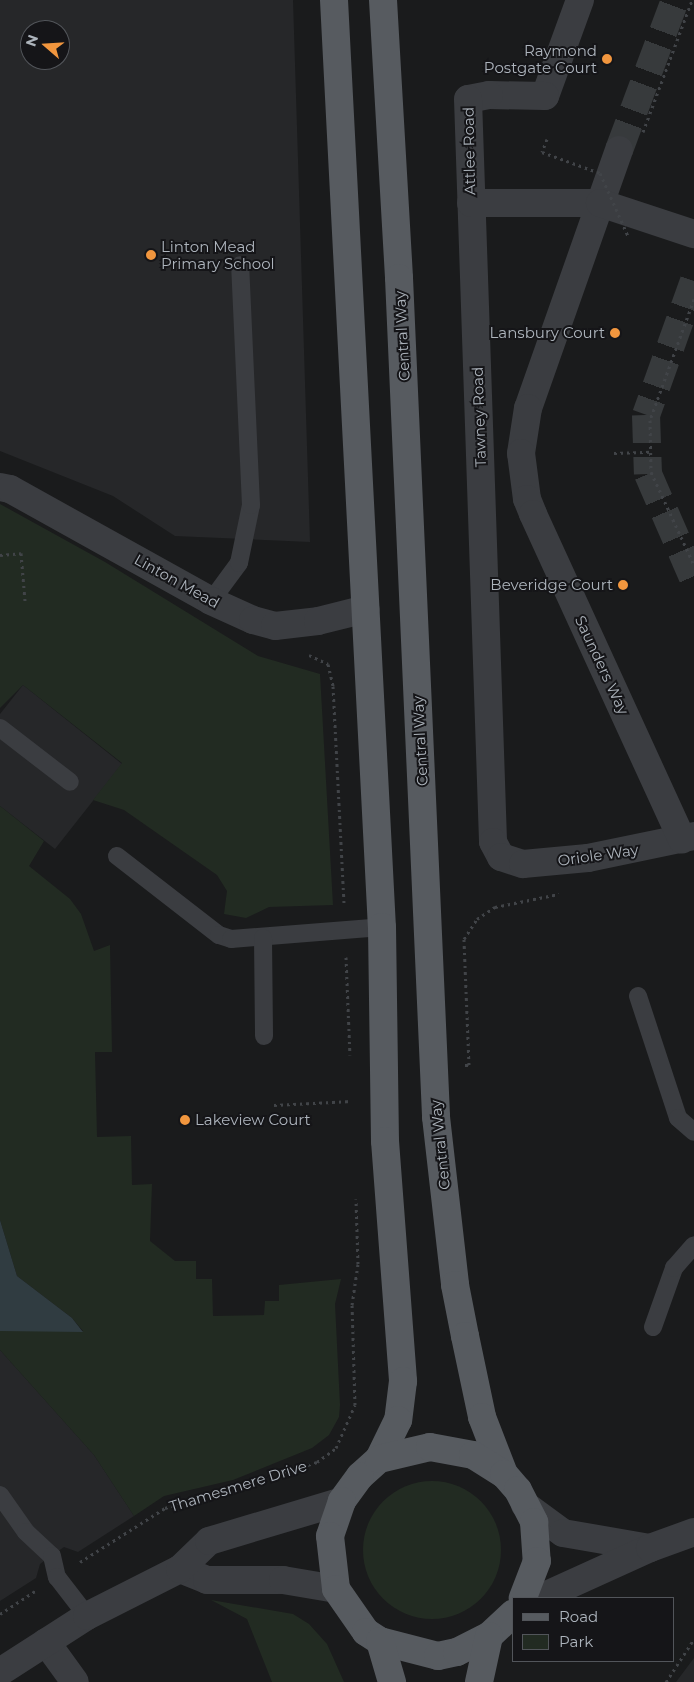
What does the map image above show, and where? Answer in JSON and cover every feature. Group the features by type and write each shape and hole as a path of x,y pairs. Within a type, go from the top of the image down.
{"main road":[{"name":"Central Way","path":"334,0 382,927 385,1140 403,1381 398,1420 379,1459 360,1476 342,1501 330,1536 336,1589"},
{"name":"Central Way","path":"383,0 400,297 436,1117 463,1327 482,1417 504,1474"},
{"name":"Central Way","path":"379,1459 430,1447 473,1454 504,1474 518,1490 534,1522 537,1561 523,1597"},
{"path":"336,1589 366,1632 380,1641 438,1656 457,1652 489,1636 512,1615"},
{"path":"479,1682 489,1636"},
{"path":"380,1641 392,1682"}],"street":[{"name":"Attlee Road","path":"470,203 468,98 489,95 545,96 580,0"},
{"name":"Saunders Way","path":"630,145 600,204 528,408 522,438 523,467 533,514 688,838"},
{"path":"470,203 600,204 694,234"},
{"name":"Tawney Road","path":"470,203 492,842 501,857"},
{"name":"Linton Mead","path":"0,487 10,489 211,601 253,620 275,626 318,621 366,609"},
{"name":"Oriole Way","path":"501,857 523,864 588,858 688,838"},
{"path":"0,1672 87,1616 180,1568 209,1541 342,1501"},
{"path":"524,1505 563,1533 650,1548"},
{"path":"542,1597 650,1548 694,1532"},
{"path":"180,1568 206,1580 283,1580 336,1589"},
{"path":"46,1642 75,1682"}],"lane":[{"path":"211,601 239,563 251,505 240,265"},
{"path":"0,728 70,782"},
{"path":"117,856 219,935 231,939 263,938 280,933 382,927"},
{"path":"263,938 264,1036"},
{"path":"638,996 678,1118 694,1132"},
{"path":"653,1327 674,1268 694,1245"},
{"path":"0,1495 26,1532 52,1556 58,1577 87,1616"}],"path":[{"path":"630,145 692,0"},
{"path":"547,139 542,152 600,173 628,236"},
{"path":"694,299 650,420 651,472 694,565"},
{"path":"614,453 651,452"},
{"path":"0,555 21,553 25,601"},
{"path":"316,656 328,664 333,686 345,914"},
{"path":"469,1065 464,940 476,919 495,907 568,893"},
{"path":"346,948 350,1062"},
{"path":"352,1091 352,1109"},
{"path":"274,1105 352,1101"},
{"name":"Thamesmere Drive","path":"0,1614 165,1508 317,1462 336,1448 355,1405 352,1305 358,1264 355,1189"},
{"path":"666,1682 694,1639"}],"shaded area":[{"name":"Linton Mead Primary School","path":"0,0 293,0 310,542 175,536 113,496 0,451"},
{"path":"23,685 122,764 55,849 0,806 0,714"},
{"path":"0,1220 17,1276 72,1318 83,1332 0,1331"},
{"path":"0,1350 94,1455 134,1516 78,1552 64,1547 40,1564 36,1578 0,1601"},
{"path":"694,1658 694,1682 676,1682"}],"green space":[{"path":"0,504 105,562 258,656 320,674 333,905 269,907 246,918 224,914 227,891 217,875 124,810 93,800 122,763 23,685 0,708"},
{"path":"0,806 44,841 29,866 70,899 81,914 94,951 110,945 112,1052 95,1052 97,1137 131,1136 132,1185 152,1184 150,1241 175,1261 196,1261 196,1279 212,1279 213,1316 264,1315 265,1301 279,1301 279,1285 341,1279 335,1304 340,1405 339,1417 329,1435 312,1448 233,1480 164,1496 134,1516 94,1455 0,1350 0,1331 83,1331 72,1318 17,1276 0,1220"},
{"path":"432,1481 458,1487 481,1501 495,1524 501,1550 495,1576 481,1599 458,1613 432,1619 406,1613 383,1599 369,1576 363,1550 369,1524 383,1501 406,1487"},
{"path":"211,1600 293,1614 309,1624 327,1644 344,1682 272,1682 247,1619"}],"tunnel":[{"path":"619,150 675,0"},
{"path":"694,281 646,415 648,474 694,580"}],"place":[{"name":"Raymond Postgate Court","path":"607,59"},
{"name":"Linton Mead Primary School","path":"151,255"},
{"name":"Lansbury Court","path":"615,333"},
{"name":"Beveridge Court","path":"623,585"},
{"name":"Lakeview Court","path":"185,1120"}]}
